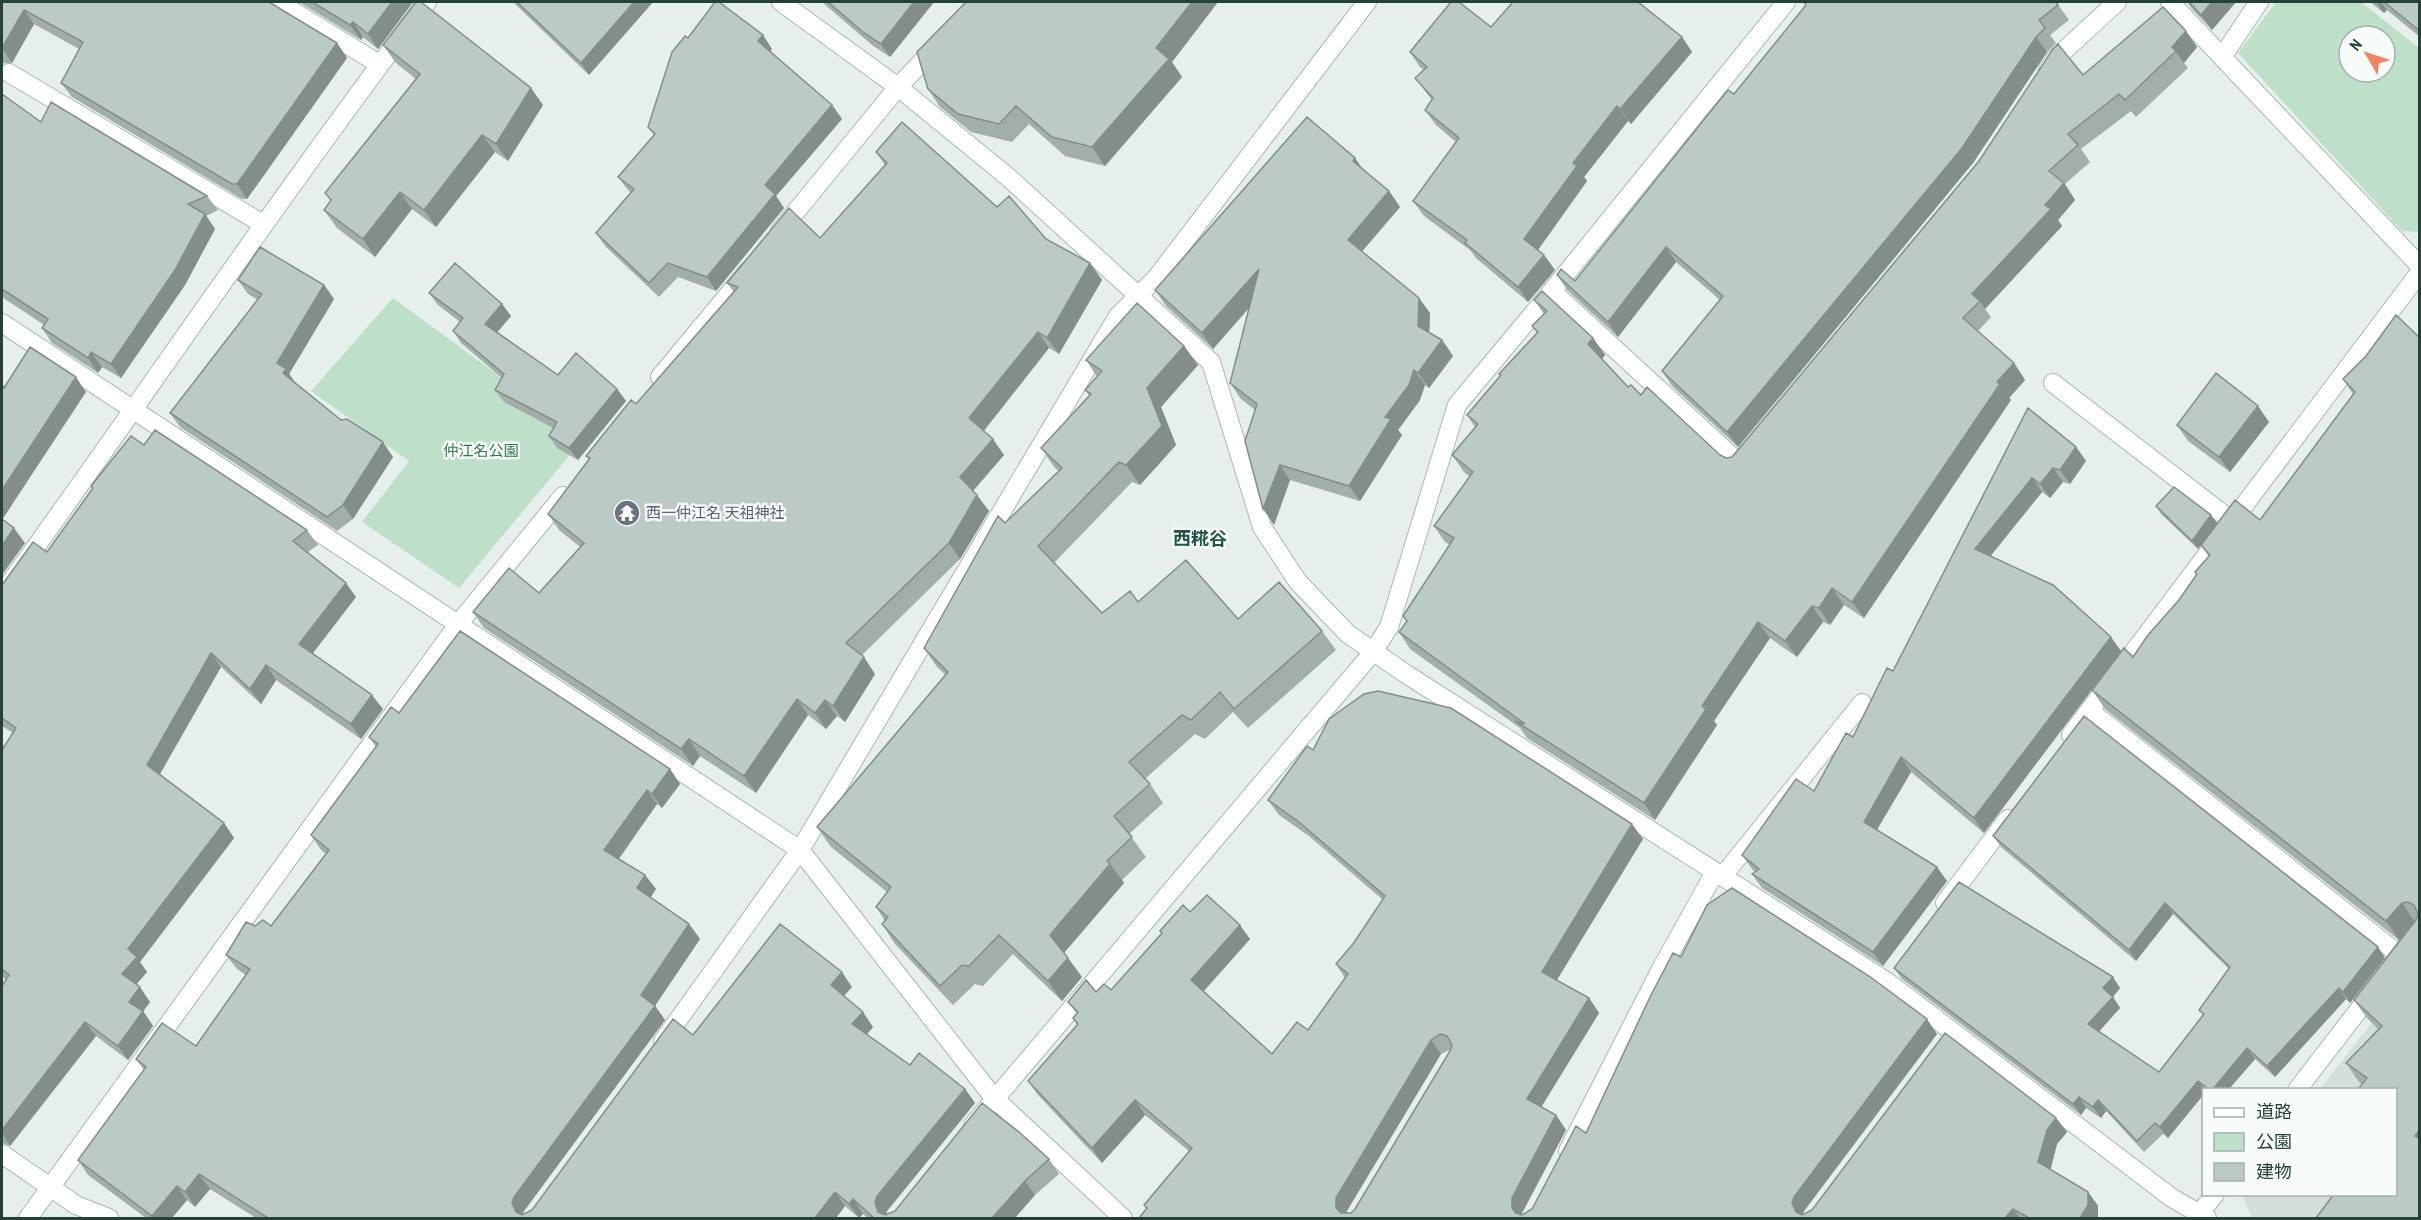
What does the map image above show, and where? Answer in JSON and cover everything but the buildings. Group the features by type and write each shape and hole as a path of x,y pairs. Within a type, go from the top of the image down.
{"street":[{"path":"278,2 380,64"},
{"path":"2,594 134,411 263,224 427,2"},
{"path":"651,1059 800,850 1118,316 1157,278 1367,2"},
{"path":"963,1136 1373,652 1389,627 1457,405 1786,2"},
{"path":"2037,86 2055,58 2117,2"},
{"path":"2170,2 2420,266"},
{"path":"2222,57 2259,2"},
{"path":"792,4 1008,177 1211,362 1262,527 1298,582 1348,634 1719,875 1890,976 1948,1037 2201,1217 2214,1196"},
{"path":"772,242 898,87 947,36"},
{"path":"9,73 263,224"},
{"path":"650,390 756,260"},
{"path":"2062,748 2420,272"},
{"path":"1552,291 1739,463 1762,436"},
{"path":"2,323 800,850 994,1098 1123,1218"},
{"path":"2053,383 2232,521"},
{"path":"27,1218 459,623 574,483"},
{"path":"1562,1163 1661,969 1719,875 1862,704"},
{"path":"2090,711 2401,956"},
{"path":"1935,916 2019,804"},
{"path":"2298,1088 2413,940"},
{"path":"2,1154 49,1188 76,1204 109,1218"}],"shaded area":[{"path":"2419,962 2419,1218 2252,1218 2242,1196 2397,1196 2397,1088 2321,1088"}],"green space":[{"path":"2276,2 2361,2 2389,24 2337,24 2337,84 2397,84 2397,31 2419,48 2419,232 2402,231 2238,53"},
{"name":"仲江名公園","path":"393,298 584,438 459,588 362,522 409,461 311,391"}],"place":[{"name":"西一仲江名 天祖神社","path":"627,513"}],"district":[{"name":"西糀谷","path":"1200,539"}]}
